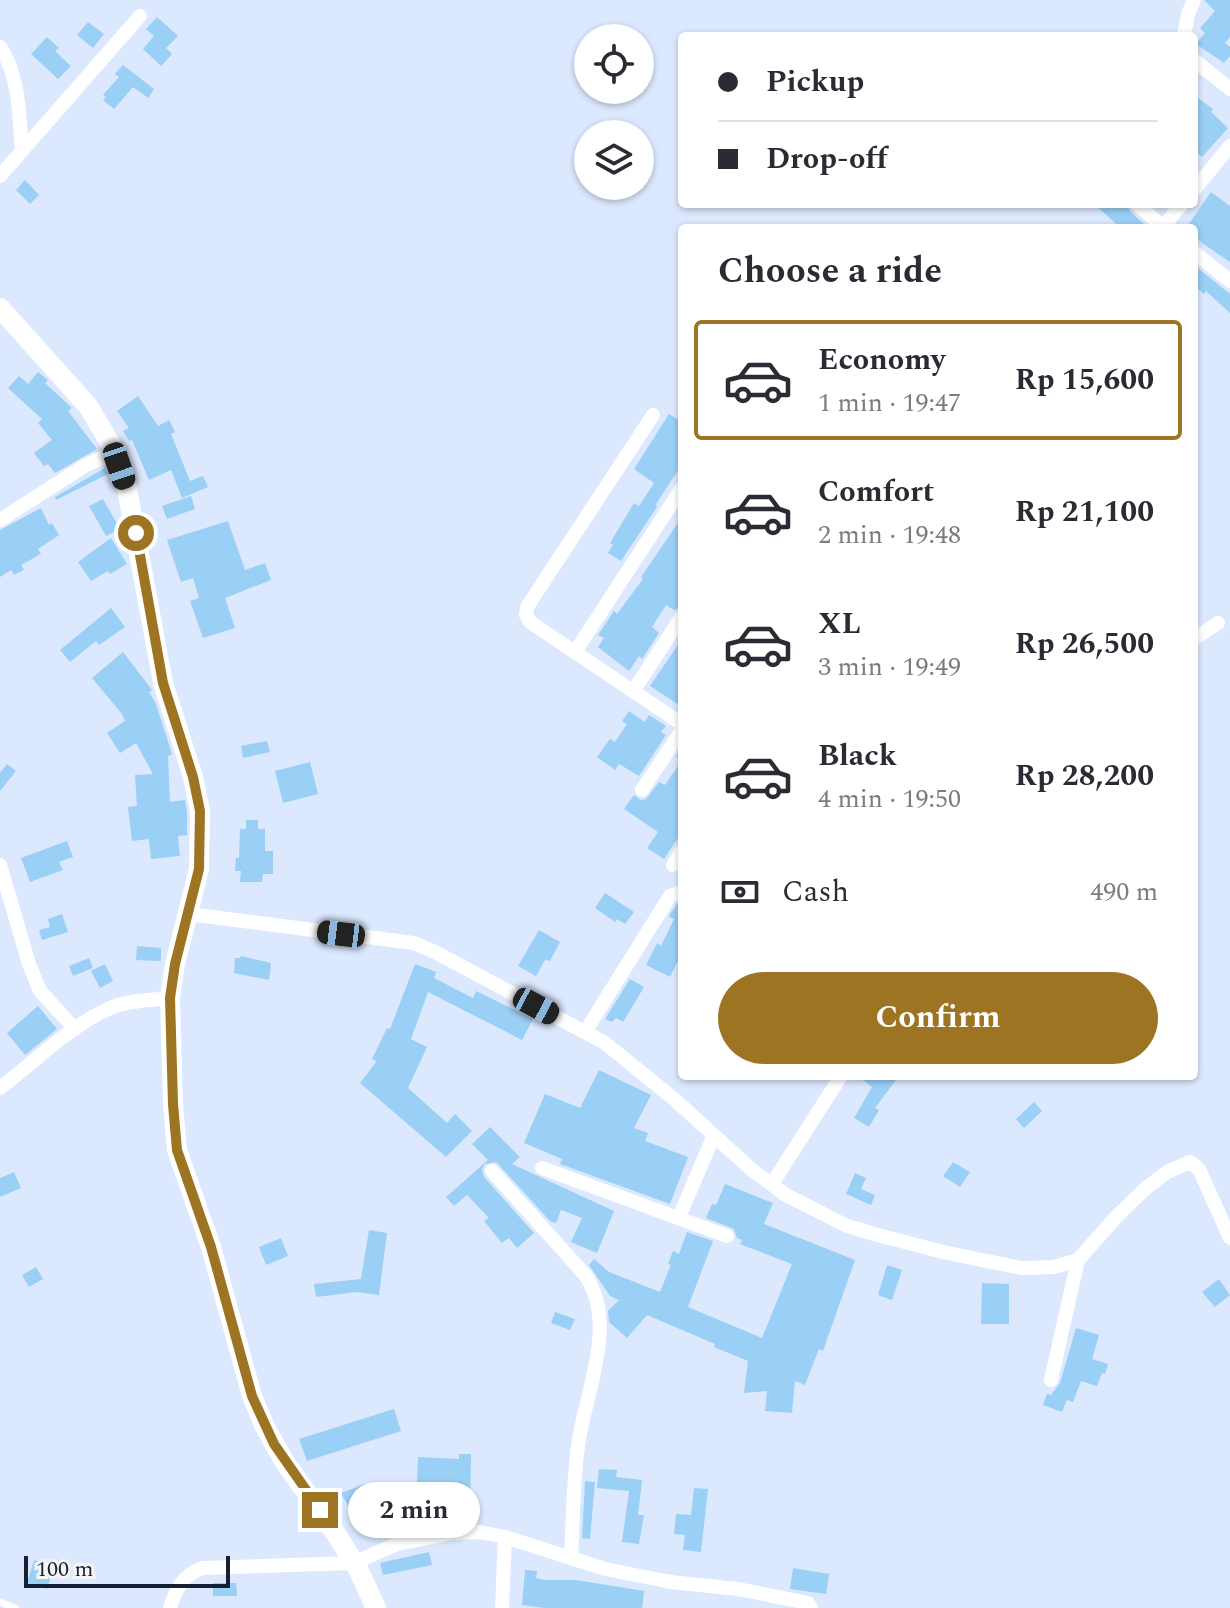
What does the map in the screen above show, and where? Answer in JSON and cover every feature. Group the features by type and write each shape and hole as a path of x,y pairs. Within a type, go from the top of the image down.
{"street":[{"path":"1185,32 1194,0"},
{"path":"0,176 140,16"},
{"path":"0,47 17,94 22,151"},
{"path":"1198,63 1230,89"},
{"path":"1198,185 1230,146"},
{"path":"1142,208 1160,224"},
{"path":"1198,255 1230,281"},
{"path":"0,308 88,406 114,453 132,514 166,695 198,795 201,850 170,998 177,1150 211,1247 252,1396 279,1453 353,1563 376,1608"},
{"path":"653,415 527,607 526,615 530,622 634,690 678,724"},
{"path":"0,520 86,465 114,453"},
{"path":"575,652 678,494"},
{"path":"634,690 678,622"},
{"path":"1198,636 1218,623"},
{"path":"642,790 678,733"},
{"path":"673,865 678,857"},
{"path":"0,865 40,991 75,1029"},
{"path":"585,1032 670,896 678,893"},
{"path":"189,914 414,943 585,1032 622,1055 786,1195 845,1225 943,1252 1029,1269 1054,1267 1078,1260"},
{"path":"0,1088 75,1029 112,1007 170,998"},
{"path":"772,1184 838,1080"},
{"path":"679,1217 714,1135"},
{"path":"1051,1380 1078,1260 1146,1188 1167,1172 1185,1163 1193,1163 1199,1169 1230,1238"},
{"path":"542,1168 727,1236"},
{"path":"492,1171 586,1276 595,1291 599,1336 578,1446 571,1558"},
{"path":"170,1608 183,1579 202,1568 353,1563 386,1547 452,1533 480,1532 605,1569 671,1582 792,1598 808,1603 811,1608"},
{"path":"502,1608 505,1537"}],"lane":[{"path":"0,1602 15,1608"}],"building":[{"path":"1204,0 1230,0 1230,37 1225,43 1230,47 1230,56 1224,63 1198,45 1205,33 1200,28 1215,11"},
{"path":"157,17 178,36 166,48 172,54 161,66 143,49 154,36 146,29"},
{"path":"88,22 104,34 93,48 77,35"},
{"path":"47,37 59,48 55,51 71,66 58,79 31,54"},
{"path":"123,65 154,89 148,98 133,87 114,109 103,100 106,97 103,95 119,77 115,74"},
{"path":"1198,98 1213,109 1211,112 1228,128 1202,157 1198,154"},
{"path":"25,180 39,195 30,204 16,190"},
{"path":"1211,192 1230,206 1230,262 1198,238 1198,224 1189,224"},
{"path":"1098,208 1129,208 1144,224 1116,224"},
{"path":"1198,268 1230,294 1230,313 1206,291 1204,294 1198,289"},
{"path":"38,372 48,380 45,383 72,408 68,411 97,449 55,473 48,464 44,466 34,453 52,440 38,423 42,419 8,388 19,376 28,384"},
{"path":"138,396 158,426 169,420 175,432 171,434 190,481 203,476 208,487 182,498 171,470 149,480 132,440 129,441 123,431 129,428 117,411"},
{"path":"669,414 678,420 678,470 621,561 608,553 613,545 610,543 634,503 639,506 654,483 634,469"},
{"path":"105,468 108,474 56,500 55,497"},
{"path":"191,496 195,509 167,519 162,506"},
{"path":"103,499 120,529 106,536 89,506"},
{"path":"41,508 49,525 52,523 59,535 38,549 41,554 21,565 24,570 14,575 11,570 0,577 0,530"},
{"path":"228,521 245,570 265,563 271,580 225,598 235,628 203,638 190,601 199,598 193,578 181,582 167,540"},
{"path":"678,523 678,608 674,610 666,605 652,627 659,633 642,659 639,656 629,671 598,647 604,638 598,635 614,611 617,614 643,579 641,577"},
{"path":"111,538 127,564 91,581 78,562"},
{"path":"111,608 125,627 99,645 96,641 70,662 60,650"},
{"path":"678,645 678,704 650,686"},
{"path":"123,652 152,690 149,692 172,754 168,756 170,802 185,800 187,835 178,836 180,856 151,859 149,839 132,841 128,807 137,806 135,775 153,774 136,743 120,753 107,733 125,721 92,678"},
{"path":"629,711 645,722 649,715 666,726 661,732 666,735 639,776 619,764 615,770 597,757 610,739 615,742 627,724 622,721"},
{"path":"267,741 270,752 243,758 241,746"},
{"path":"310,762 318,794 283,803 275,771"},
{"path":"7,764 16,771 0,791 0,773"},
{"path":"678,766 678,838 664,859 647,848 658,832 624,809 634,795 641,800 646,799 659,782 665,785"},
{"path":"246,820 258,820 258,829 265,829 265,851 273,851 273,874 263,874 262,882 240,882 241,871 235,871 236,858 239,858 240,829 246,829"},
{"path":"67,841 73,857 59,862 63,870 30,882 21,858"},
{"path":"605,893 634,912 625,924 617,919 615,922 595,908"},
{"path":"677,904 678,961 670,977 646,965 657,943 661,946 674,919 669,917 670,914"},
{"path":"62,914 68,932 42,940 39,930 50,927 48,919"},
{"path":"539,930 560,942 550,961 545,960 536,976 518,966"},
{"path":"137,946 161,948 161,961 136,960"},
{"path":"241,956 271,963 269,980 234,973 235,958"},
{"path":"89,958 93,968 73,976 69,966"},
{"path":"105,964 113,981 100,988 91,971"},
{"path":"415,964 436,972 434,978 473,998 476,991 533,1019 522,1040 428,992 411,1039 427,1047 408,1088 447,1123 455,1114 472,1131 446,1157 360,1083 377,1061 372,1059 387,1028 390,1029"},
{"path":"630,979 644,987 623,1022 616,1018 612,1022 605,1019"},
{"path":"38,1006 57,1029 25,1055 7,1033"},
{"path":"599,1070 651,1095 634,1128 648,1133 645,1141 688,1157 670,1204 560,1164 562,1159 524,1143 545,1094 580,1108"},
{"path":"862,1080 896,1080 875,1108 879,1110 869,1127 854,1118 872,1087"},
{"path":"1034,1102 1042,1111 1024,1128 1016,1119"},
{"path":"490,1127 520,1157 512,1164 614,1211 597,1253 571,1242 582,1218 561,1210 556,1223 550,1221 496,1162 485,1164 482,1169 484,1177 534,1233 517,1248 509,1238 502,1243 484,1221 489,1218 467,1195 454,1206 446,1197 488,1160 472,1144"},
{"path":"953,1162 970,1172 960,1187 943,1176"},
{"path":"14,1172 21,1188 0,1197 0,1178"},
{"path":"855,1173 866,1178 861,1189 875,1195 871,1205 846,1194"},
{"path":"725,1184 773,1203 764,1224 855,1260 823,1351 819,1349 805,1385 795,1381 792,1413 765,1411 767,1391 744,1393 748,1361 714,1347 715,1344 647,1315 627,1338 609,1322 608,1311 619,1300 610,1296 589,1265 594,1259 609,1272 660,1292 673,1251 679,1254 687,1232 713,1241 688,1307 762,1338 792,1264 740,1244 742,1240 737,1238 734,1229 706,1218"},
{"path":"369,1230 387,1233 379,1295 357,1292 316,1297 314,1284 361,1279"},
{"path":"281,1238 288,1256 266,1265 259,1247"},
{"path":"887,1265 902,1270 892,1300 878,1295"},
{"path":"36,1267 43,1279 29,1287 22,1275"},
{"path":"1219,1279 1230,1295 1215,1307 1202,1292"},
{"path":"982,1283 1009,1284 1009,1324 981,1324"},
{"path":"555,1312 575,1319 570,1330 551,1323"},
{"path":"1076,1328 1099,1335 1092,1359 1108,1364 1097,1386 1081,1381 1073,1402 1067,1400 1062,1412 1043,1405 1047,1394 1051,1395 1060,1383"},
{"path":"394,1409 401,1431 307,1461 299,1439"},
{"path":"459,1454 471,1454 470,1518 416,1517 418,1457 459,1459"},
{"path":"599,1469 617,1470 616,1477 642,1480 638,1515 644,1515 639,1544 622,1542 629,1491 597,1488"},
{"path":"585,1481 595,1482 590,1539 582,1538"},
{"path":"365,1484 373,1505 352,1513 341,1493"},
{"path":"694,1488 708,1489 701,1552 683,1550 685,1535 674,1534 676,1514 691,1515"},
{"path":"429,1552 432,1565 383,1575 380,1563"},
{"path":"34,1560 54,1566 47,1589 27,1583"},
{"path":"793,1568 829,1574 826,1594 790,1589"},
{"path":"525,1570 537,1571 536,1578 544,1580 576,1580 644,1591 642,1608 544,1608 522,1605"},
{"path":"213,1583 236,1583 237,1596 213,1596"}],"route":[{"path":"136,533 163,683 193,777 200,811 199,869 171,982 170,1038 177,1150 211,1247 252,1396 284,1461 320,1510"}]}
